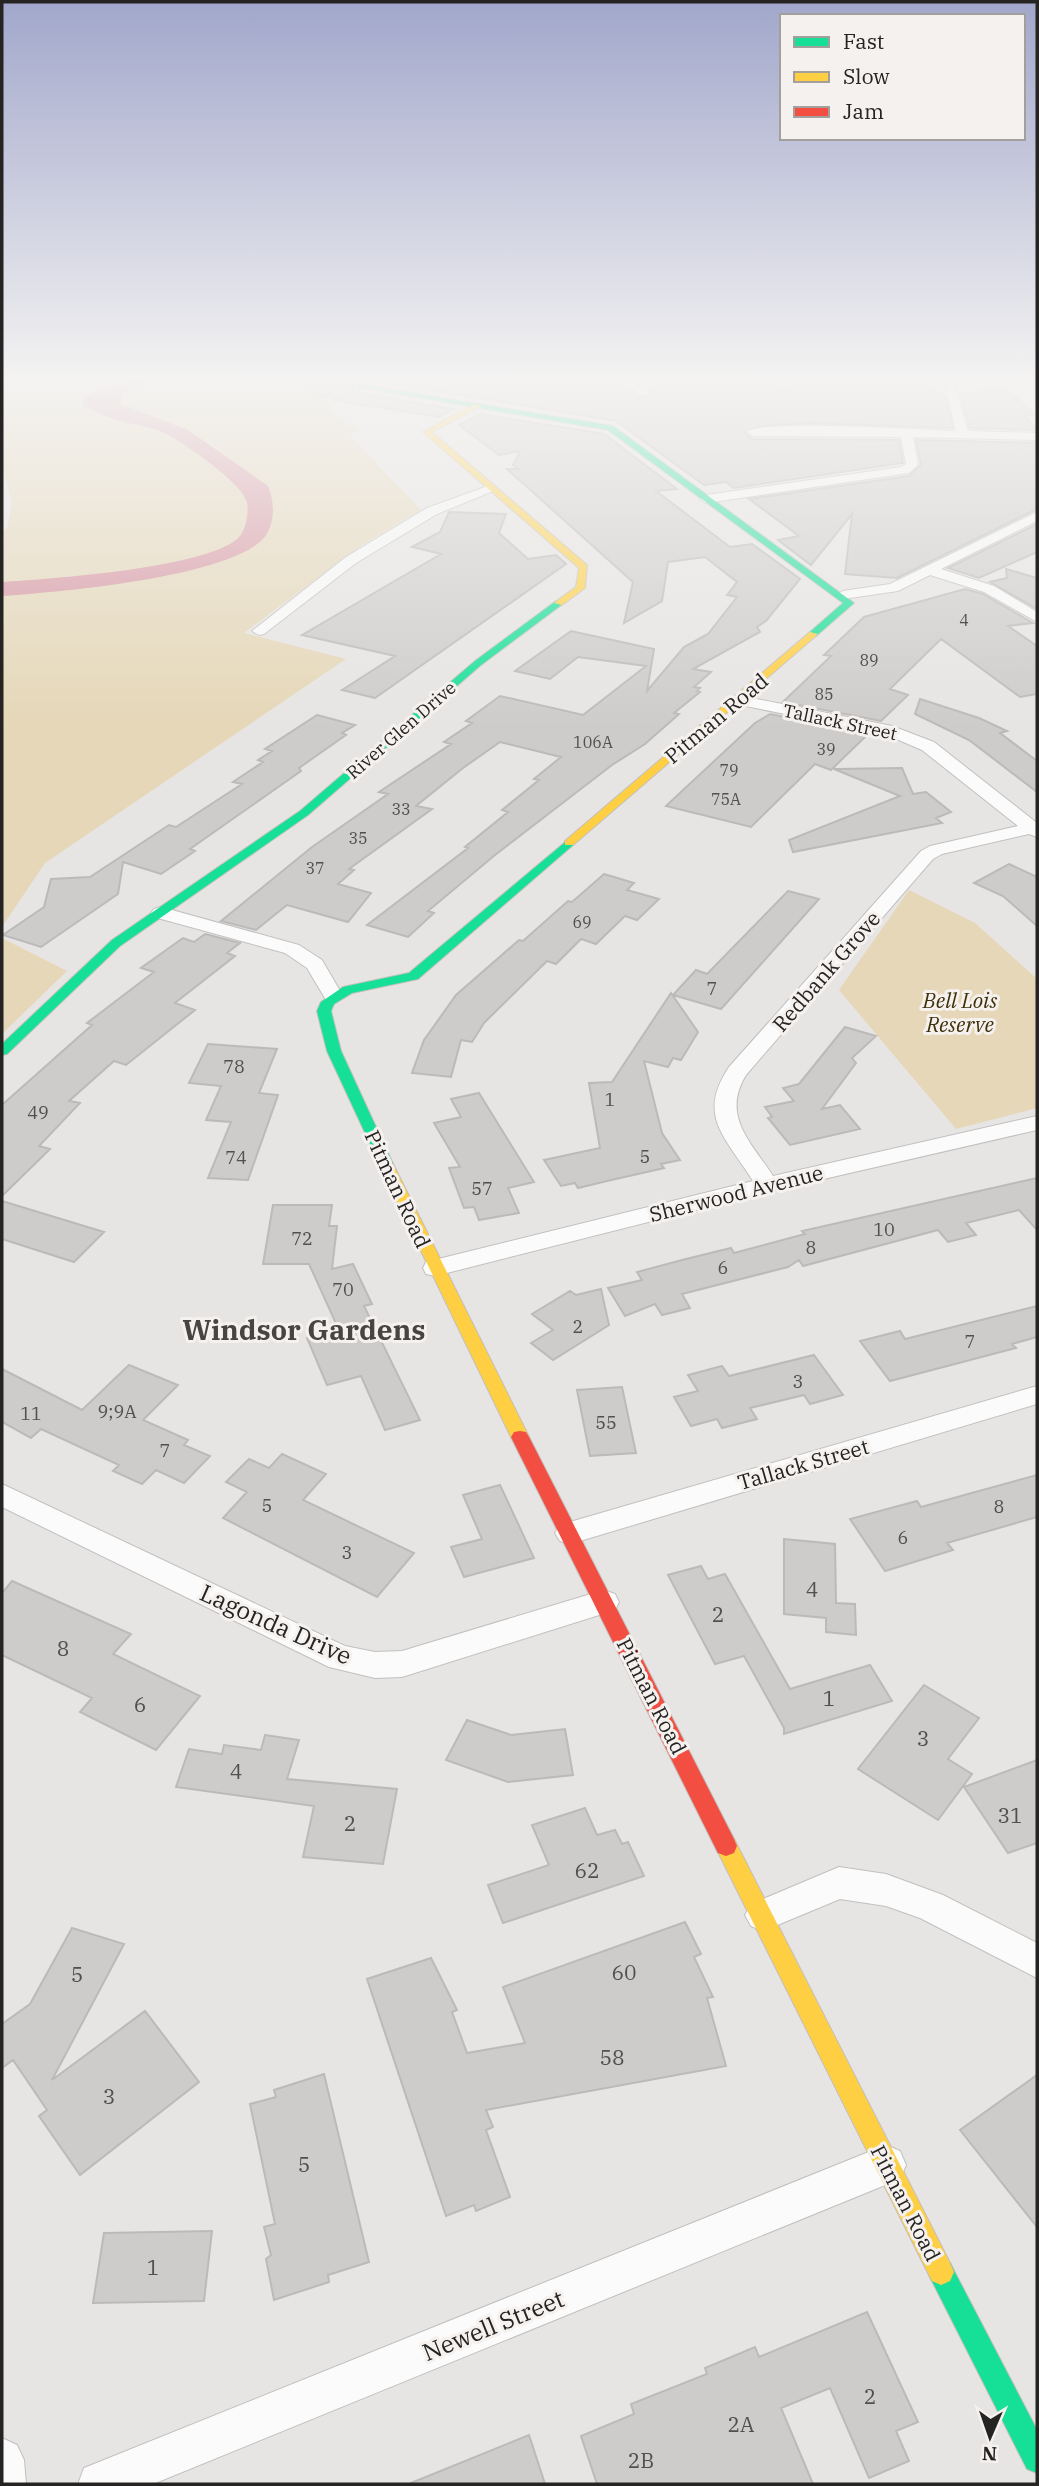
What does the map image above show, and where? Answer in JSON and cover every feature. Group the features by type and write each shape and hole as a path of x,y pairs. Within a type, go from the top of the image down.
{"street":[{"path":"259,631 351,560 432,511 473,496"},
{"name":"River Glen Drive","path":"2,1051 116,943 304,813 478,663 580,588 584,567 500,496"},
{"path":"702,496 843,595 893,588 1037,516"},
{"path":"706,499 726,496"},
{"path":"929,570 989,589 1037,618"},
{"name":"Pitman Road","path":"843,595 849,603 847,608 413,976 360,987 333,996 325,1005 324,1011 334,1051 435,1268 763,1915 886,2165 1037,2459"},
{"name":"Tallack Street","path":"737,700 892,731 928,746 1035,830"},
{"name":"Redbank Grove","path":"767,1185 726,1120 723,1109 726,1090 737,1072 927,855 936,850 1035,830"},
{"path":"161,913 299,952 315,964 333,996"},
{"name":"Sherwood Avenue","path":"435,1268 767,1185 1037,1123"},
{"name":"Tallack Street","path":"570,1533 1037,1395"},
{"name":"Lagonda Drive","path":"2,1495 340,1658 375,1665 402,1664 437,1656 604,1602"},
{"path":"763,1915 839,1883 850,1884 886,1890 931,1906 1034,1954"},
{"name":"Newell Street","path":"100,2484 886,2165"},
{"path":"2,2460 4,2484"}],"green space":[{"path":"10,496 408,496 421,510 362,545 244,633 346,659 45,863 2,927 2,531 7,528 12,503"},
{"name":"Bell Lois Reserve","path":"909,890 975,923 1037,979 1037,1108 956,1129 839,990"},
{"path":"2,938 67,971 2,1034"}],"shaded area":[{"path":"244,496 271,496 273,514 266,535 240,554 211,565 138,581 2,596 2,582 128,570 165,564 224,547 242,533 246,523 246,500"}],"building":[{"path":"537,496 663,496 730,547 752,544 800,579 766,621 757,627 760,632 693,669 711,672 694,687 700,688 697,691 700,692 674,713 679,714 645,744 612,765 495,855 428,911 434,913 408,937 367,925 468,848 465,847 508,812 502,810 539,780 534,779 561,757 500,742 463,768 416,806 432,809 349,869 354,870 338,884 371,893 348,922 287,905 256,930 221,921 312,847 388,794 379,792 451,744 444,742 472,723 466,721 500,696 583,715 646,666 578,657 550,679 515,671 571,631 654,649 647,691 684,647 708,634 737,597 727,595 737,582 705,557 668,562 662,601 624,623 633,582"},
{"path":"770,496 1037,496 1037,509 897,578 845,574 852,514 811,565 778,540 799,536 749,499"},
{"path":"449,512 506,514 499,533 528,559 556,555 566,564 375,698 342,690 395,656 302,635 441,554 412,547 440,532"},
{"path":"1037,524 1037,552 979,578 948,568"},
{"path":"1006,569 1037,578 1037,609 990,582 1007,578"},
{"path":"965,589 983,594 1033,623 1008,626 1037,646 1037,694 1020,697 941,639 890,689 908,695 881,721 783,702 831,656 824,655 864,617"},
{"path":"920,699 979,718 1007,731 1000,733 1037,761 1037,792 969,740 915,714"},
{"path":"770,714 868,734 831,770 815,764 751,827 666,806 755,723"},
{"path":"317,715 355,725 342,733 346,735 299,768 301,771 190,849 195,851 161,874 123,862 118,894 41,947 3,935 44,907 51,879 90,877 169,825 176,827 242,784 233,782 263,762 258,760 272,751 265,749"},
{"path":"902,768 913,794 926,792 951,812 936,818 942,823 793,852 789,840 900,796 834,769"},
{"path":"1009,864 1037,877 1037,926 1003,896 974,883"},
{"path":"604,874 634,883 627,890 659,899 637,920 625,916 596,944 581,939 556,964 547,961 484,1023 472,1042 461,1040 451,1077 412,1073 424,1040 456,995 519,940 523,941 568,901 572,902"},
{"path":"788,891 819,899 721,1009 673,995 696,970 707,974"},
{"path":"205,934 240,943 227,953 235,956 175,1003 195,1010 126,1065 114,1061 69,1101 80,1103 39,1146 50,1149 2,1196 2,1105 92,1025 87,1023 154,972 141,968 183,938 194,942"},
{"path":"671,993 698,1032 681,1060 673,1058 668,1067 644,1061 662,1133 680,1160 661,1164 664,1168 578,1188 575,1183 561,1186 544,1160 600,1148 589,1083 612,1082"},
{"path":"845,1027 876,1036 852,1058 856,1063 822,1109 840,1105 860,1129 790,1145 768,1118 772,1117 765,1107 794,1101 783,1088 799,1084"},
{"path":"208,1044 277,1049 259,1093 278,1095 248,1180 208,1178 231,1122 206,1120 221,1086 189,1083"},
{"path":"479,1093 534,1182 508,1188 519,1213 479,1220 474,1207 464,1208 449,1168 460,1167 434,1123 461,1117 451,1099"},
{"path":"1037,1178 1037,1230 1019,1210 966,1223 976,1235 948,1242 938,1230 803,1266 799,1260 788,1267 682,1294 690,1308 662,1315 655,1304 625,1316 608,1288 642,1280 637,1272 682,1260 731,1248 734,1253 805,1234 802,1231"},
{"path":"2,1201 104,1232 74,1262 2,1239"},
{"path":"273,1205 332,1205 329,1226 337,1226 332,1269 353,1264 372,1304 364,1306 420,1420 385,1430 361,1376 327,1385 307,1338 339,1330 309,1264 263,1264"},
{"path":"601,1289 609,1325 553,1360 531,1343 553,1330 532,1314 570,1291 576,1295"},
{"path":"1037,1306 1037,1337 1012,1344 1016,1348 890,1381 860,1341 900,1331 905,1339"},
{"path":"814,1355 843,1395 810,1404 804,1395 750,1408 757,1419 722,1428 717,1419 691,1426 674,1397 698,1391 688,1375 722,1366 729,1376"},
{"path":"129,1365 178,1385 143,1420 188,1440 184,1445 210,1456 184,1483 156,1470 142,1484 113,1471 119,1465 41,1429 31,1438 2,1422 2,1369 82,1410"},
{"path":"622,1387 636,1453 590,1456 577,1390"},
{"path":"282,1454 326,1474 303,1500 414,1553 377,1597 223,1518 247,1492 226,1482 249,1459 269,1468"},
{"path":"1037,1475 1037,1517 947,1543 953,1550 885,1571 850,1519 917,1501 921,1507"},
{"path":"500,1485 534,1558 464,1577 451,1547 482,1539 463,1495"},
{"path":"784,1539 835,1544 836,1603 855,1604 856,1635 826,1632 826,1618 784,1614"},
{"path":"701,1566 708,1579 725,1574 790,1689 870,1665 892,1701 784,1734 784,1728 744,1656 715,1664 668,1575"},
{"path":"12,1581 131,1634 113,1654 200,1696 156,1750 80,1712 92,1698 2,1655 2,1593"},
{"path":"924,1685 979,1718 948,1759 972,1774 938,1820 858,1769"},
{"path":"467,1720 511,1735 565,1729 573,1775 508,1782 446,1760"},
{"path":"265,1735 299,1740 287,1779 397,1789 383,1864 303,1857 314,1806 176,1787 189,1749 222,1754 224,1745 261,1750"},
{"path":"1037,1760 1037,1843 1008,1853 964,1787"},
{"path":"585,1808 597,1835 615,1830 622,1844 628,1842 644,1876 503,1923 488,1885 549,1865 532,1825"},
{"path":"685,1922 701,1954 694,1957 713,1997 707,1998 726,2066 486,2110 493,2127 486,2130 510,2197 476,2211 474,2205 446,2216 367,1979 431,1958 457,2010 452,2012 467,2053 525,2043 503,1987"},
{"path":"72,1928 124,1944 52,2080 145,2011 199,2082 80,2175 39,2116 47,2110 13,2060 2,2068 2,2024 30,2004"},
{"path":"324,2074 369,2262 328,2275 329,2282 274,2300 266,2259 271,2255 264,2227 275,2224 250,2104 276,2097 274,2090"},
{"path":"1037,2075 1037,2227 960,2130"},
{"path":"212,2231 204,2301 93,2303 104,2233"},
{"path":"867,2312 918,2422 896,2431 909,2461 869,2478 830,2388 781,2408 813,2484 597,2484 581,2436 634,2414 631,2404 707,2374 705,2368 755,2347 759,2357"},
{"path":"529,2435 545,2484 411,2484 411,2483"}],"traffic: fast":[{"path":"703,496 849,603 813,634"},
{"path":"2,1051 116,943 304,813 478,663 559,603"},
{"path":"386,1164 334,1051 324,1011 328,1002 348,990 413,976 569,843"},
{"path":"941,2272 1037,2459"}],"traffic: slow":[{"path":"501,496 584,567 580,588 559,603"},
{"path":"569,843 813,634"},
{"path":"386,1164 520,1437"},
{"path":"726,1846 941,2272"}],"traffic: jam":[{"path":"520,1437 726,1846"}],"district":[{"name":"Windsor Gardens","path":"304,1329"}]}
